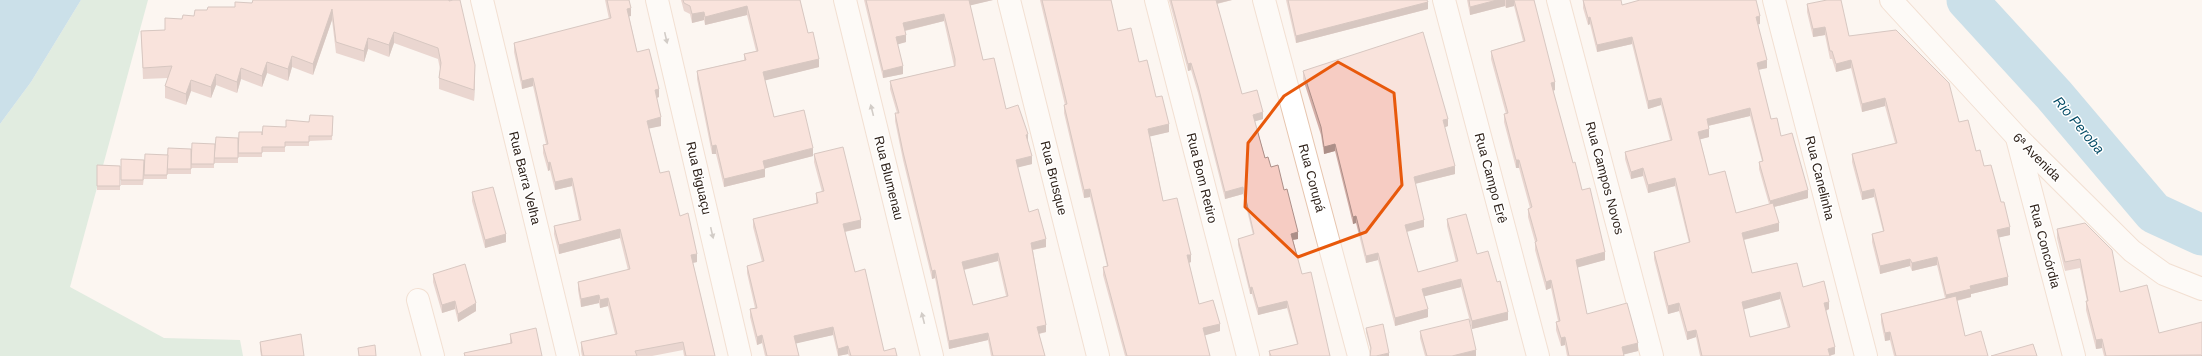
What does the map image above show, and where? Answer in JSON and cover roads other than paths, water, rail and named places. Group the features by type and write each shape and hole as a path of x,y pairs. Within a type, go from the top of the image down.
{"street":[{"name":"Rua Barra Velha","path":"482,0 568,356"},
{"name":"Rua Biguaçu","path":"657,0 740,356"},
{"name":"Rua Blumenau","path":"845,0 932,356"},
{"name":"Rua Brusque","path":"1009,0 1098,356"},
{"name":"Rua Bom Retiro","path":"1156,0 1248,356"},
{"name":"Rua Corupá","path":"1264,0 1359,356"},
{"name":"Rua Campo Erê","path":"1444,0 1538,356"},
{"name":"Rua Campos Novos","path":"1558,0 1652,356"},
{"name":"Rua Canelinha","path":"1774,0 1866,356"},
{"name":"6ª Avenida","path":"1891,0 2017,137 2132,251 2164,274 2202,290"},
{"name":"Rua Concórdia","path":"2017,137 2074,356"},
{"path":"418,300 433,356"}],"water":[{"path":"0,0 81,0 31,82 0,124"}],"waterway":[{"name":"Rio Peroba","path":"1967,0 2054,95 2154,213 2202,235"}]}
